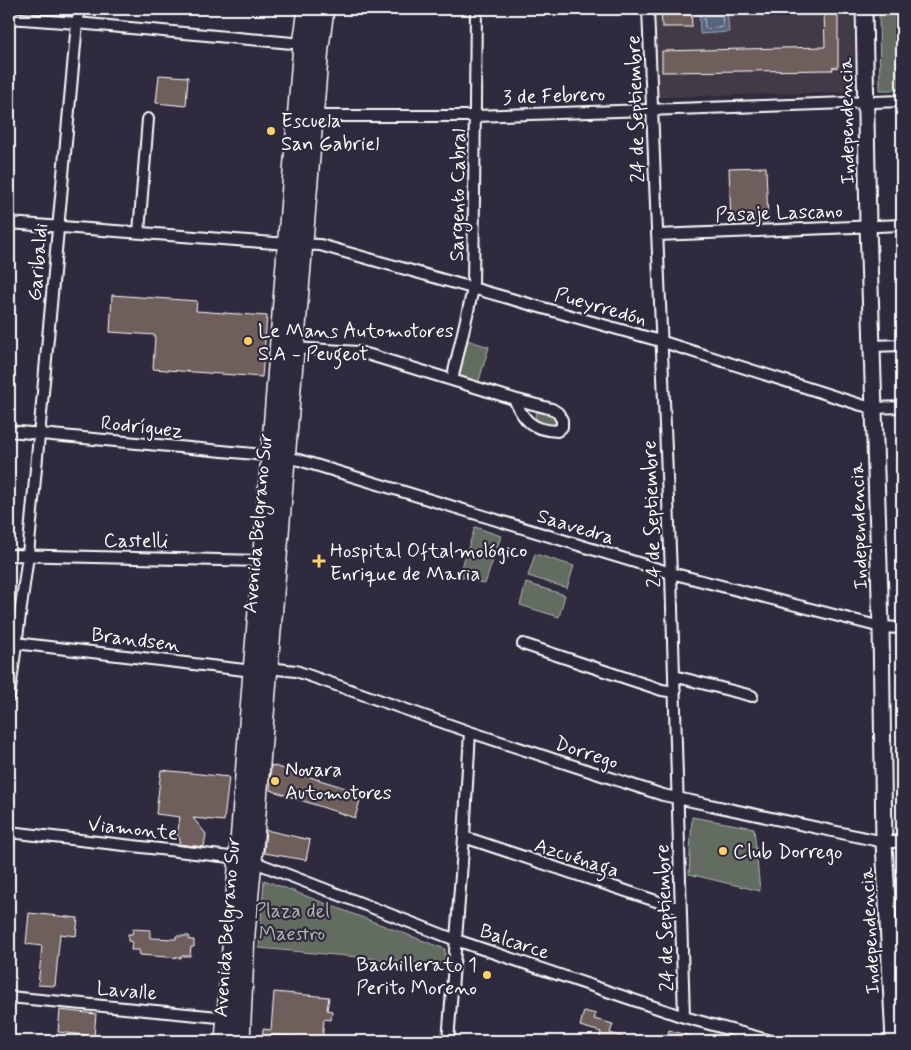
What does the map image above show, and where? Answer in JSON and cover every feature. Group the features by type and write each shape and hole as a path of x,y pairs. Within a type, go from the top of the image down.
{"highway":[{"name":"Avenida Belgrano Sur","path":"225,1041 234,1018 260,669 296,244 305,116 303,44 308,9"},
{"name":"Avenida Belgrano Sur","path":"305,116 319,47 324,9"},
{"name":"Avenida Belgrano Sur","path":"260,669 262,561 294,348 296,244"},
{"name":"Avenida Belgrano Sur","path":"234,1018 240,1041"}],"street":[{"name":"Garibaldi","path":"9,698 28,555 57,226 77,23 80,9"},
{"name":"Sargento Cabral","path":"452,380 473,288 476,9"},
{"name":"24 de Septiembre","path":"648,9 660,341 671,573 684,1017"},
{"name":"Independencia","path":"864,9 868,226 881,628 884,842 894,1041"},
{"path":"9,18 303,44"},
{"name":"3 de Febrero","path":"305,116 476,116 902,101"},
{"path":"139,232 148,119"},
{"name":"Pueyrredón","path":"9,223 320,245 660,341 873,408 902,407"},
{"name":"Pasaje Lascano","path":"657,235 902,224"},
{"path":"872,346 902,345"},
{"path":"294,348 364,353 552,410 558,413 562,420 562,427 557,431 543,431 527,421 521,414 514,399"},
{"name":"Rodríguez","path":"9,432 278,457"},
{"name":"Saavedra","path":"278,457 671,573 881,628 902,628"},
{"name":"Castelli","path":"9,555 262,561"},
{"name":"Brandsen","path":"15,643 260,669"},
{"path":"523,644 662,690 675,692"},
{"name":"Dorrego","path":"260,669 296,671 470,732 678,799 884,842 902,842"},
{"path":"674,676 752,696"},
{"path":"448,1041 470,732"},
{"name":"Viamonte","path":"9,832 246,860"},
{"name":"Azcuénaga","path":"464,837 680,909"},
{"name":"Balcarce","path":"246,860 456,940 684,1017 772,1041"},
{"name":"Lavalle","path":"9,997 234,1018"}],"shaded area":[{"path":"655,9 853,9 855,92 658,97"}],"green space":[{"path":"879,9 902,9 902,90 880,90"},
{"path":"467,340 489,347 478,384 456,377"},
{"path":"542,411 556,418 557,423 554,427 543,426 535,417 536,413"},
{"path":"475,527 501,536 485,584 459,576"},
{"path":"535,554 574,566 567,588 528,576"},
{"path":"526,583 565,595 559,617 520,605"},
{"name":"Club Dorrego","path":"692,817 754,828 760,891 689,874"},
{"name":"Plaza del Maestro","path":"264,880 445,949 445,965 259,948"}],"water":[{"path":"699,9 727,9 729,32 700,34"}],"building":[{"path":"661,9 691,9 692,27 662,27"},
{"path":"824,9 838,9 838,67 832,68 833,70 662,72 662,51 825,47"},
{"path":"159,75 188,77 186,106 156,103"},
{"path":"766,167 768,222 731,223 729,168"},
{"path":"112,295 197,301 196,311 267,316 262,377 153,369 155,335 110,332"},
{"path":"271,765 362,793 355,818 270,790"},
{"path":"161,770 229,777 224,821 193,818 206,834 204,847 179,844 180,838 177,837 180,817 156,814"},
{"path":"266,830 310,840 306,860 264,853"},
{"path":"29,913 78,918 76,936 60,934 55,986 38,985 42,946 26,944"},
{"path":"133,929 150,930 150,938 176,939 176,936 189,936 189,940 194,940 194,947 191,947 190,956 182,956 181,958 140,955 139,950 131,950 132,942 128,941 128,934 132,934"},
{"path":"274,992 329,997 327,1010 332,1011 331,1020 324,1019 322,1041 297,1041 297,1037 272,1035 271,1041 262,1041 263,1029 271,1030"},
{"path":"60,1010 96,1014 94,1036 58,1032"},
{"path":"584,1011 596,1014 594,1019 613,1024 610,1033 629,1039 629,1041 599,1041 601,1032 580,1026"},
{"path":"669,1030 700,1039 700,1041 666,1041"}],"place":[{"name":"Escuela San Gabriel","path":"271,131"},
{"name":"Le Mans Automotores S.A - Peugeot","path":"248,341"},
{"name":"Hospital Oftalmológico Enrique de Maria","path":"319,561"},
{"name":"Novara Automotores","path":"275,781"},
{"name":"Club Dorrego","path":"723,851"},
{"name":"Bachillerato 1 Perito Moreno","path":"487,975"}]}
